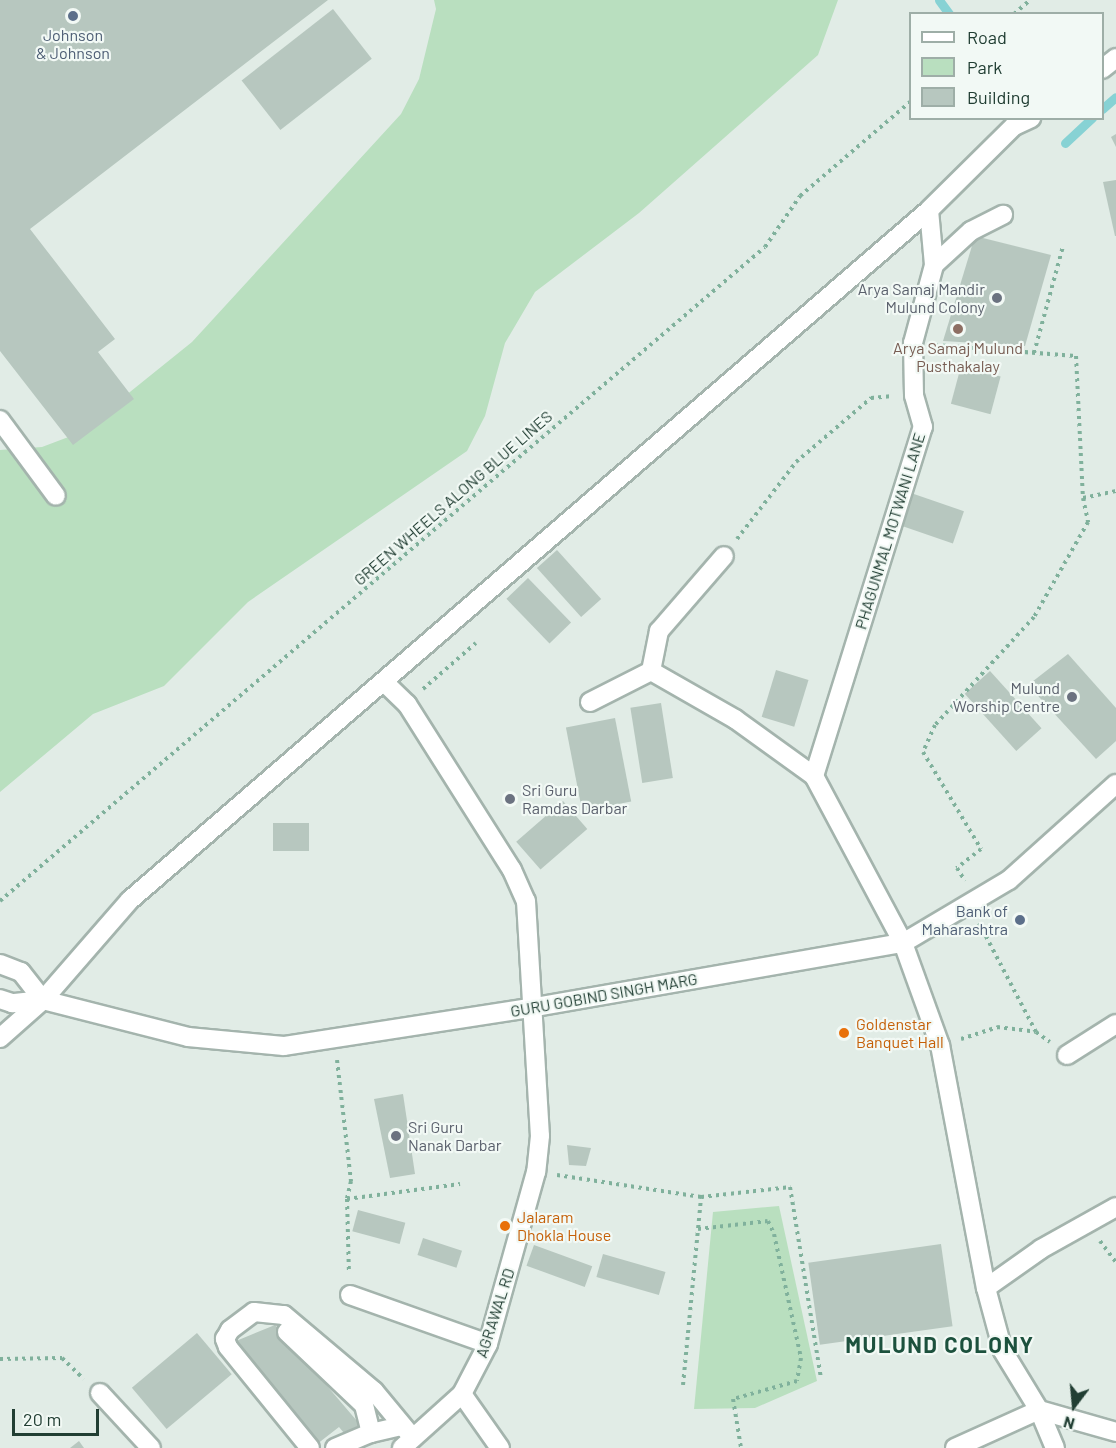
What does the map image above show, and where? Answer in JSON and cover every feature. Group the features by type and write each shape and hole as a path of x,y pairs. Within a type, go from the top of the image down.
{"street":[{"path":"1104,67 1116,58"},
{"path":"0,1038 43,1000 130,900 929,210 1014,126 1027,120"},
{"name":"PHAGUNMAL MOTWANI LANE","path":"814,776 922,427 914,395 913,343 933,265 929,210"},
{"path":"933,265 970,231 1004,216"},
{"path":"0,420 56,496"},
{"path":"651,671 659,631 724,556"},
{"path":"651,671 735,719 814,776 903,943 940,1045 986,1288 1003,1351 1039,1410 1055,1448"},
{"path":"590,702 651,671"},
{"name":"AGRAWAL RD","path":"384,682 407,704 512,870 526,901 535,1007 540,1136 536,1172 488,1344 462,1395 405,1438"},
{"name":"GURU GOBIND SINGH MARG","path":"6,1001 43,1000 188,1037 284,1046 535,1007 903,943 1009,880 1116,784"},
{"path":"0,964 21,972 43,1000"},
{"path":"1067,1055 1116,1024"},
{"path":"986,1288 1041,1249 1116,1207"},
{"path":"350,1295 488,1344"},
{"path":"265,1311 364,1405 370,1433"},
{"path":"310,1448 225,1339 230,1330 254,1312 265,1311 284,1315 311,1337 374,1391 405,1438"},
{"path":"100,1393 151,1448"},
{"path":"462,1395 500,1448"},
{"path":"955,1448 1039,1410 1116,1432"},
{"path":"335,1448 370,1433 405,1438"}],"path":[{"path":"1016,12 1030,0"},
{"name":"GREEN WHEELS ALONG BLUE LINES","path":"0,901 765,247 800,196 909,103"},
{"path":"1034,353 1063,246"},
{"path":"913,343 1076,356 1083,498 1088,522 1034,616 935,725 923,752 981,849 957,868 1036,1032 1067,1055"},
{"path":"724,556 796,462 871,398 914,395"},
{"path":"1083,498 1116,491"},
{"path":"407,704 476,644"},
{"path":"940,1045 997,1028 1036,1032"},
{"path":"334,1039 351,1181 347,1199 350,1295"},
{"path":"536,1172 701,1197 790,1187 821,1378"},
{"path":"347,1199 460,1184"},
{"path":"683,1385 701,1197"},
{"path":"698,1229 768,1221 774,1234 801,1359 797,1381 733,1399 741,1448"},
{"path":"0,1359 62,1358 100,1393"}],"green space":[{"path":"434,0 838,0 818,55 639,213 535,292 505,343 485,416 467,451 248,602 164,686 93,714 0,792 0,450 42,447 79,433 192,342 401,114 419,79 436,9"},
{"path":"779,1206 817,1381 755,1408 694,1409 713,1212"}],"building":[{"path":"0,0 328,0 30,229 115,339 98,352 134,399 73,445 0,351"},
{"path":"333,9 372,59 280,130 242,80"},
{"path":"1116,134 1116,147 1111,137"},
{"path":"1116,180 1116,236 1115,236 1103,182"},
{"name":"Arya Samaj Mandir Mulund Colony","path":"975,236 1051,255 1025,346 943,341"},
{"path":"961,366 1001,377 991,414 951,404"},
{"path":"911,493 964,511 953,543 900,525"},
{"path":"557,550 601,599 581,617 537,568"},
{"path":"528,578 571,623 549,643 506,599"},
{"name":"Mulund Worship Centre","path":"1068,654 1116,708 1116,741 1096,759 1028,685"},
{"path":"776,670 809,680 794,727 762,717"},
{"path":"990,671 1042,728 1016,751 965,694"},
{"path":"661,703 673,778 642,783 630,708"},
{"path":"615,718 631,801 582,811 566,728"},
{"path":"563,801 587,829 540,870 516,842"},
{"path":"273,823 309,823 309,851 273,851"},
{"name":"Sri Guru Nanak Darbar","path":"403,1094 415,1174 390,1178 374,1099"},
{"path":"567,1145 591,1148 586,1166 569,1165"},
{"path":"358,1210 405,1223 400,1244 352,1231"},
{"path":"423,1238 462,1251 456,1268 417,1255"},
{"path":"941,1244 953,1326 820,1345 808,1263"},
{"path":"534,1245 592,1266 585,1287 526,1266"},
{"path":"603,1254 665,1272 659,1295 596,1277"},
{"path":"275,1325 363,1428 349,1439 339,1427 312,1448 300,1422 236,1341"},
{"path":"197,1333 232,1374 167,1429 132,1388"},
{"path":"79,1441 84,1448 70,1448"}],"waterway":[{"path":"939,0 948,12"},
{"path":"1104,107 1116,97"},
{"path":"1065,143 1090,120"}],"place":[{"name":"Johnson & Johnson","path":"73,16"},
{"name":"Arya Samaj Mandir Mulund Colony","path":"997,298"},
{"name":"Arya Samaj Mulund Pusthakalay","path":"958,329"},
{"name":"Mulund Worship Centre","path":"1072,697"},
{"name":"Sri Guru Ramdas Darbar","path":"510,799"},
{"name":"Bank of Maharashtra","path":"1020,920"},
{"name":"Goldenstar Banquet Hall","path":"844,1033"},
{"name":"Sri Guru Nanak Darbar","path":"396,1136"},
{"name":"Jalaram Dhokla House","path":"505,1226"}],"district":[{"name":"MULUND COLONY","path":"940,1345"}]}
